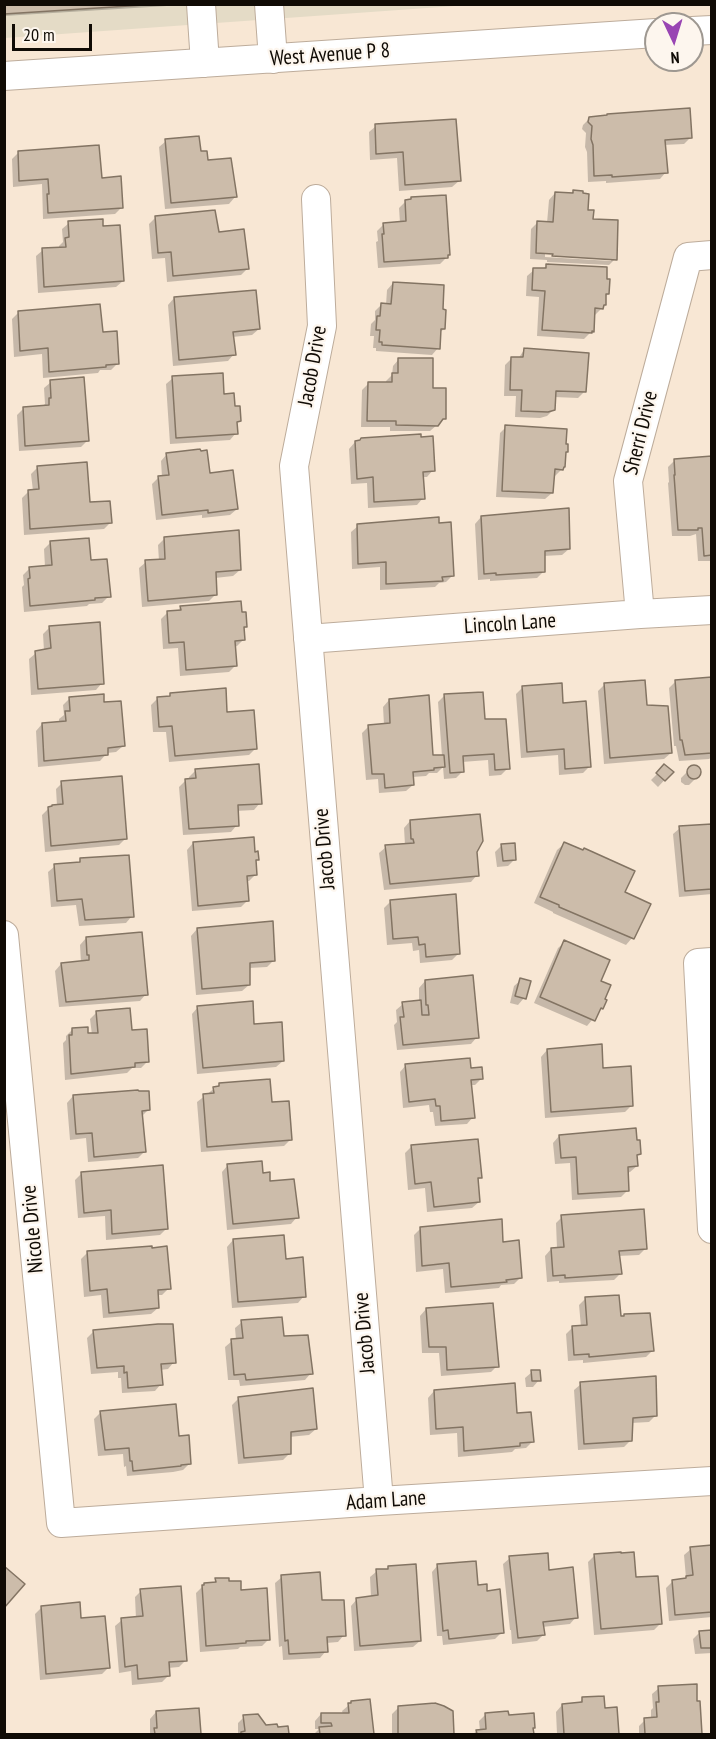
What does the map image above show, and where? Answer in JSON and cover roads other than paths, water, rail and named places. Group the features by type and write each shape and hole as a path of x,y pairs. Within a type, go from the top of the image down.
{"street":[{"path":"201,4 205,63"},
{"path":"269,4 273,58"},
{"name":"West Avenue P 8","path":"4,76 644,34"},
{"name":"Jacob Drive","path":"316,199 322,326 294,466 379,1501"},
{"name":"Sherri Drive","path":"640,614 628,481 700,256"},
{"name":"Lincoln Lane","path":"308,639 711,610"},
{"name":"Nicole Drive","path":"4,935 61,1523"},
{"path":"705,962 711,1229"},
{"name":"Adam Lane","path":"61,1523 711,1480"}]}
